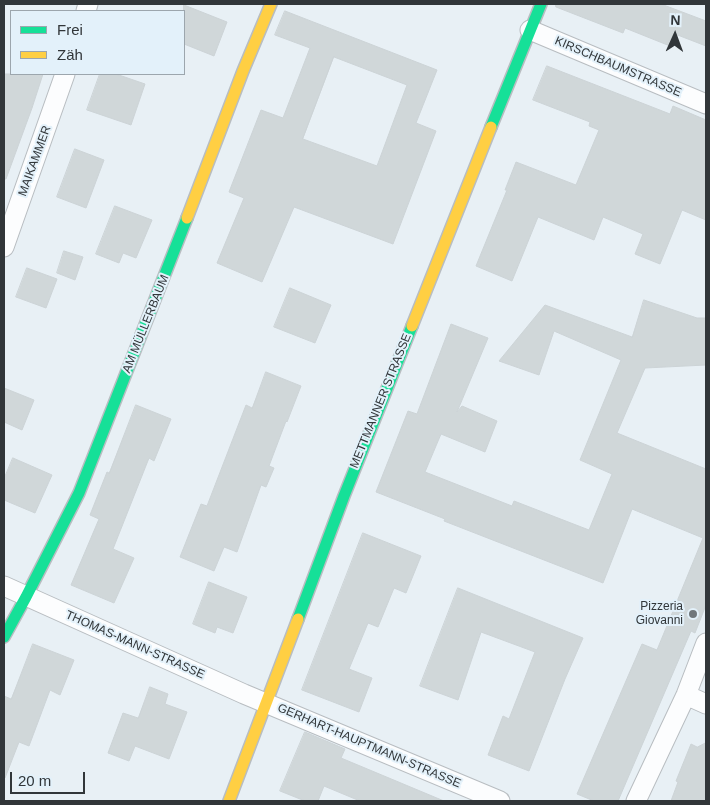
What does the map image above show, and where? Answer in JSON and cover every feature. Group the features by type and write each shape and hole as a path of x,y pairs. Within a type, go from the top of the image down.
{"main road":[{"name":"AM MÜLLERBAUM","path":"4,637 79,492 173,256 243,71 271,4"},
{"name":"METTMANNER STRASSE","path":"229,801 348,487 541,4"}],"street":[{"name":"KIRSCHBAUMSTRASSE","path":"530,30 706,104"},
{"name":"MAIKAMMER","path":"4,247 65,75"},
{"name":"THOMAS-MANN-STRASSE","path":"4,586 266,703"},
{"path":"636,801 686,695 706,643"},
{"path":"686,695 706,704"},
{"name":"GERHART-HAUPTMANN-STRASSE","path":"266,703 500,801"}],"building":[{"path":"556,4 661,4 706,21 706,46 675,34 670,46 625,28 623,33 556,7"},
{"path":"184,5 227,22 214,56 185,44"},
{"path":"285,11 437,70 416,123 436,131 393,244 294,207 262,282 217,263 244,198 229,192 261,110 283,118 310,48 275,35","holes":["334,57 407,85 377,166 303,139"]},
{"path":"547,66 670,114 673,106 706,120 706,220 682,210 660,264 635,254 643,234 603,217 594,240 538,217 512,281 476,266 507,190 505,190 516,162 576,185 599,130 589,126 590,122 533,100"},
{"path":"4,74 43,75 6,179 4,179"},
{"path":"100,75 119,75 145,84 131,125 87,110"},
{"path":"75,149 104,160 86,208 57,197"},
{"path":"115,206 152,220 136,258 123,253 119,263 96,254"},
{"path":"64,251 83,257 75,280 57,273"},
{"path":"27,268 57,279 46,308 16,297"},
{"path":"290,288 331,305 315,343 274,327"},
{"path":"644,300 697,318 706,318 706,365 645,368 617,433 706,469 706,605 695,633 691,631 618,801 594,801 577,794 642,644 657,650 703,538 632,509 603,583 444,521 445,519 376,492 408,411 417,414 451,324 488,338 457,412 462,406 497,421 485,452 441,434 425,472 512,506 514,501 589,530 612,474 580,460 621,360 554,331 539,375 499,361 545,305 632,337"},
{"path":"266,372 301,386 269,466 274,468 266,487 261,485 237,552 224,547 214,571 180,557 201,504 207,506 246,405 252,408"},
{"path":"4,388 34,400 22,430 4,422"},
{"path":"136,405 171,419 154,461 149,458 113,549 134,558 114,603 71,585 99,519 90,515"},
{"path":"13,458 52,475 35,513 4,500 4,479"},
{"path":"363,533 421,556 406,593 394,588 378,627 368,623 349,669 372,678 359,712 302,690"},
{"path":"209,582 247,597 233,633 217,627 215,633 193,624"},
{"path":"458,588 583,638 529,771 488,755 503,716 509,719 535,652 481,632 458,700 420,686"},
{"path":"33,644 74,660 60,695 50,690 29,746 19,742 4,778 4,696 11,699"},
{"path":"150,687 168,694 165,704 187,712 169,759 135,746 129,761 108,753 123,713 138,718"},
{"path":"305,732 345,749 341,758 444,801 360,801 324,786 318,801 305,801 280,791"},
{"path":"706,743 706,801 671,801 678,782 676,781 691,744 697,747"}],"traffic: fast":[{"path":"491,127 541,4"},
{"path":"4,637 79,493 187,218"},
{"path":"298,619 344,496 412,326"}],"traffic: slow":[{"path":"187,218 243,71 271,4"},
{"path":"412,326 491,127"},
{"path":"229,801 298,619"}],"place":[{"name":"Pizzeria Giovanni","path":"693,614"}]}
